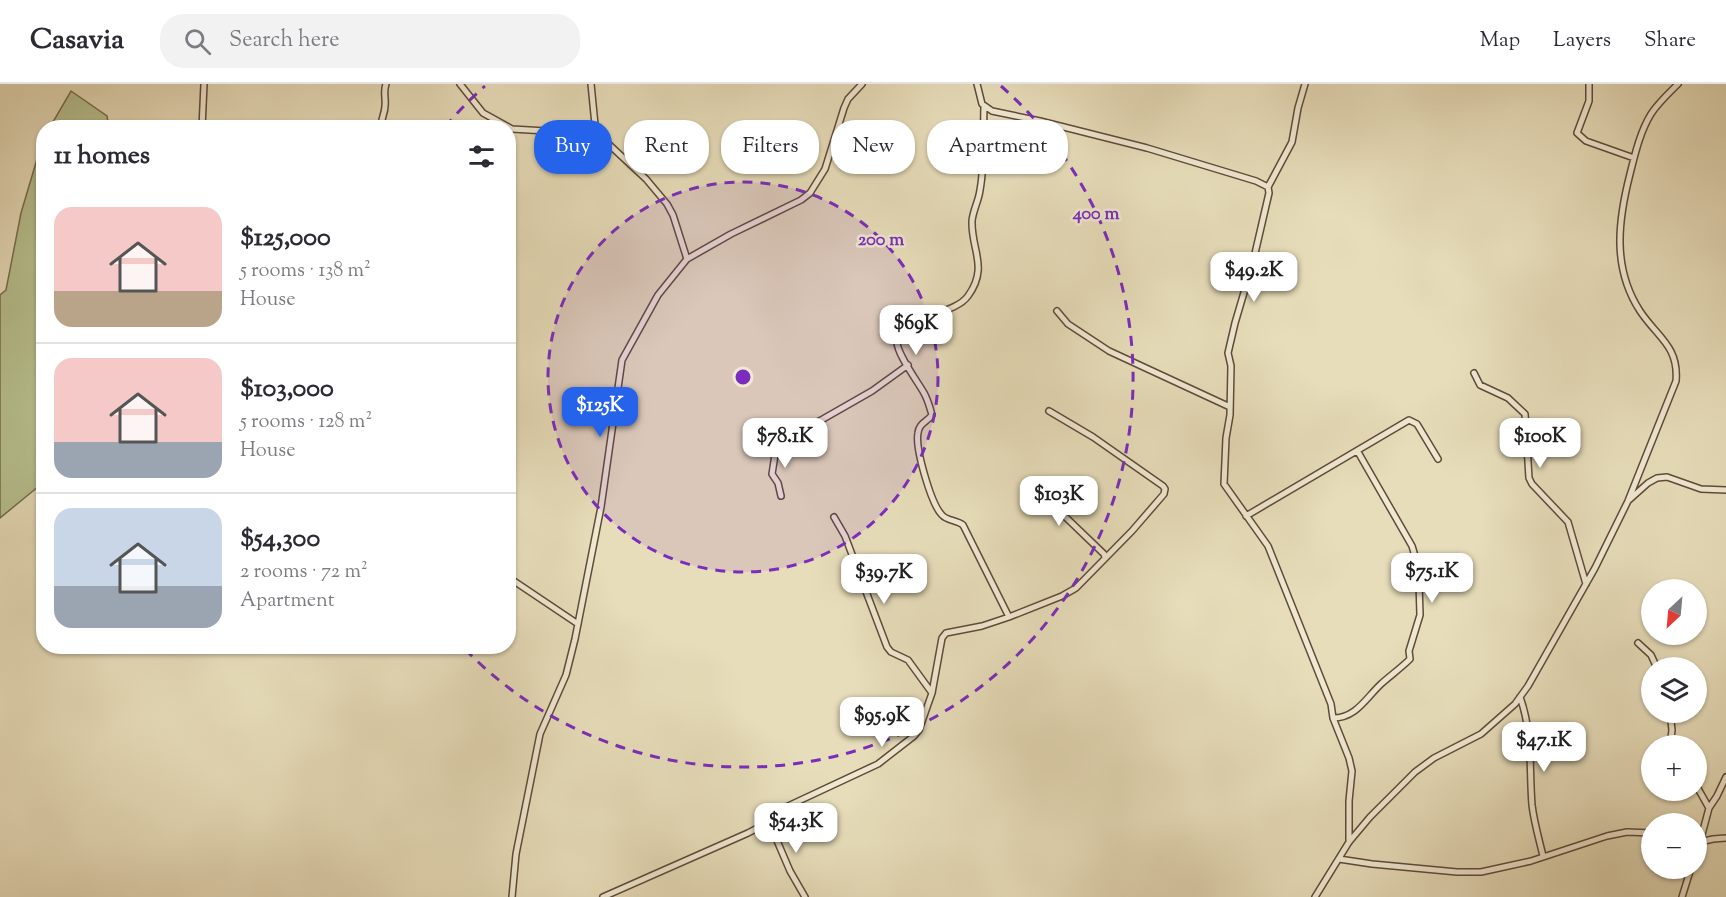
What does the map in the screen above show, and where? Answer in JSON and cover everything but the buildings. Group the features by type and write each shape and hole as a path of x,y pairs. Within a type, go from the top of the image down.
{"street":[{"path":"202,120 204,84"},
{"path":"382,120 386,84"},
{"path":"460,84 483,113 496,120"},
{"path":"591,84 595,120"},
{"path":"512,897 516,854 540,734 566,675 578,624 600,507 622,360 658,295 687,259 731,234 801,200 810,193 829,158 848,99 862,84"},
{"path":"976,84 984,107 981,188 972,221 979,276 962,303 926,317 900,333 897,346 924,393 932,415 922,423 918,435 921,459 932,499 943,517 963,525 1010,617"},
{"path":"1305,84 1292,142 1268,187 1269,193 1253,262 1230,346 1230,407 1224,484 1268,546 1331,704 1333,718 1352,771 1349,842"},
{"path":"1588,84 1589,101 1577,133 1586,141 1634,158"},
{"path":"1315,897 1349,842 1370,817 1415,772 1434,758 1481,734 1520,697 1542,663 1586,584 1628,501 1676,381 1677,371 1670,348 1640,311 1626,280 1620,257 1621,210 1641,134 1652,113 1678,84"},
{"path":"984,107 992,111 1147,148 1256,181 1268,187"},
{"path":"516,129 534,131"},
{"path":"612,147 646,179 667,204 673,215 687,259"},
{"path":"1057,311 1068,324 1109,351 1230,407"},
{"path":"762,442 777,442 845,407 872,392 908,365"},
{"path":"1474,373 1480,385 1508,398 1525,414 1529,478 1568,522 1586,584"},
{"path":"603,897 681,864 769,822 788,806 878,764 901,748 920,730 932,693 942,638 946,633 982,626 1062,596 1089,576 1156,505 1165,489 1093,437 1049,411"},
{"path":"1246,516 1409,420 1417,424 1438,459"},
{"path":"777,442 772,474 782,496"},
{"path":"1333,718 1343,718 1358,709 1379,686 1410,659 1409,651 1420,615 1418,570 1412,546 1358,452"},
{"path":"1628,501 1657,478 1667,477 1701,489 1726,490"},
{"path":"1040,482 1053,505 1104,554 1105,558"},
{"path":"834,517 845,536 887,647 891,652 908,660 932,693"},
{"path":"516,582 578,624"},
{"path":"1638,643 1652,657"},
{"path":"1520,697 1530,733 1532,805 1543,856"},
{"path":"1707,814 1726,777"},
{"path":"1705,801 1709,808"},
{"path":"769,822 790,871 805,897"},
{"path":"1339,859 1457,872 1481,872 1505,868 1607,836 1627,832 1641,833"},
{"path":"1707,840 1726,838"},
{"path":"1682,897 1688,879"}],"green space":[{"path":"71,91 107,116 108,120 54,120"},
{"path":"36,163 36,488 0,518 0,295 6,290 21,213"}]}
